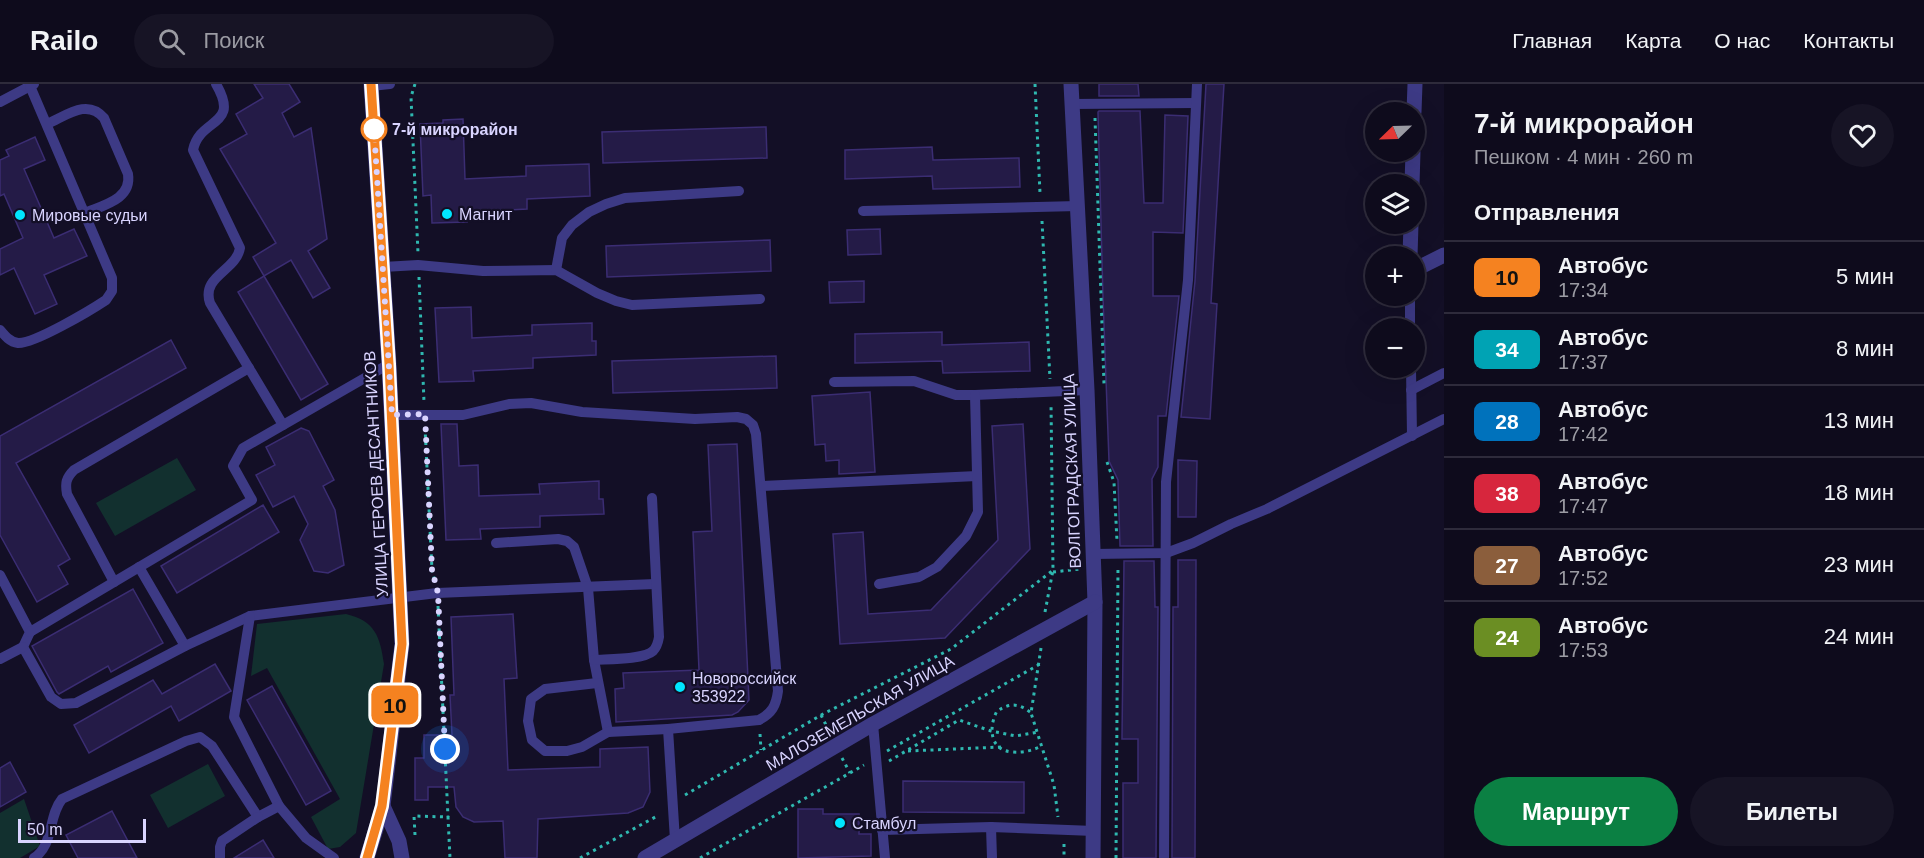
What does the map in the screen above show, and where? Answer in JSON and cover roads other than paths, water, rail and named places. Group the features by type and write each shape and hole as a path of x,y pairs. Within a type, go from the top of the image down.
{"street":[{"name":"ВОЛГОГРАДСКАЯ УЛИЦА","path":"1071,84 1087,390 1095,602 1094,858"},
{"path":"1414,102 1415,84"},
{"name":"УЛИЦА ГЕРОЕВ ДЕСАНТНИКОВ","path":"367,858 382,806 402,644 392,415 371,85"},
{"path":"1425,264 1444,255"},
{"name":"МАЛОЗЕМЕЛЬСКАЯ УЛИЦА","path":"645,858 873,724 1095,602"},
{"path":"382,806 399,841 402,858"}],"lane":[{"path":"216,84 225,104 224,112 194,142 193,150 240,248 234,262 213,280 207,295 283,425"},
{"path":"371,85 390,84"},
{"path":"1164,858 1166,482 1188,280 1197,84"},
{"path":"0,102 32,85 112,278 112,291 106,300 34,339 19,343 8,340 0,330"},
{"path":"1072,104 1196,103"},
{"path":"47,124 80,109 89,108 98,111 104,118 128,174 130,183 126,191 119,197 85,213"},
{"path":"556,270 562,238 572,225 606,204 626,198 739,191"},
{"path":"862,211 1078,206"},
{"path":"383,267 418,265 483,271 556,270 616,302 632,305 760,299"},
{"path":"0,659 23,647 30,632 252,500 233,466 243,448 389,364"},
{"path":"114,582 67,494 65,485 67,476 249,368"},
{"path":"1411,390 1444,373"},
{"path":"1411,378 1412,436"},
{"path":"834,382 914,381 956,395 1087,390"},
{"path":"879,584 919,577 937,567 966,536 978,512 975,395"},
{"path":"392,415 463,416 509,404 531,403 582,412 695,419 737,417 746,419 753,425 762,486 778,691 776,705 769,715 759,720 669,729 608,732 567,751 545,751 532,740 528,721 531,699 545,689 597,683"},
{"path":"1093,554 1166,553 1193,543 1267,509 1444,419"},
{"path":"762,486 977,476"},
{"path":"594,660 642,656 651,653 657,646 659,637 652,498"},
{"path":"496,543 558,539 567,541 574,547 588,588 597,683 608,732"},
{"path":"139,567 185,646"},
{"path":"0,575 30,632"},
{"path":"23,647 51,697 62,704 76,703 185,646 250,616 400,596 655,584"},
{"path":"250,616 234,717 279,806 306,838 334,858"},
{"path":"873,724 885,858"},
{"path":"669,729 675,840"},
{"path":"34,858 44,850 57,807 63,799 186,741 200,737 212,746 258,817"},
{"path":"220,858 222,841 279,806"},
{"path":"882,830 991,827 1094,831"},
{"path":"991,827 992,858"}],"place":[{"name":"7-й микрорайон","path":"374,129"},
{"name":"Магнит","path":"447,214"},
{"name":"Мировые судьи","path":"20,215"},
{"name":"Новороссийск 353922","path":"680,687"},
{"name":"Стамбул","path":"840,823"}]}
